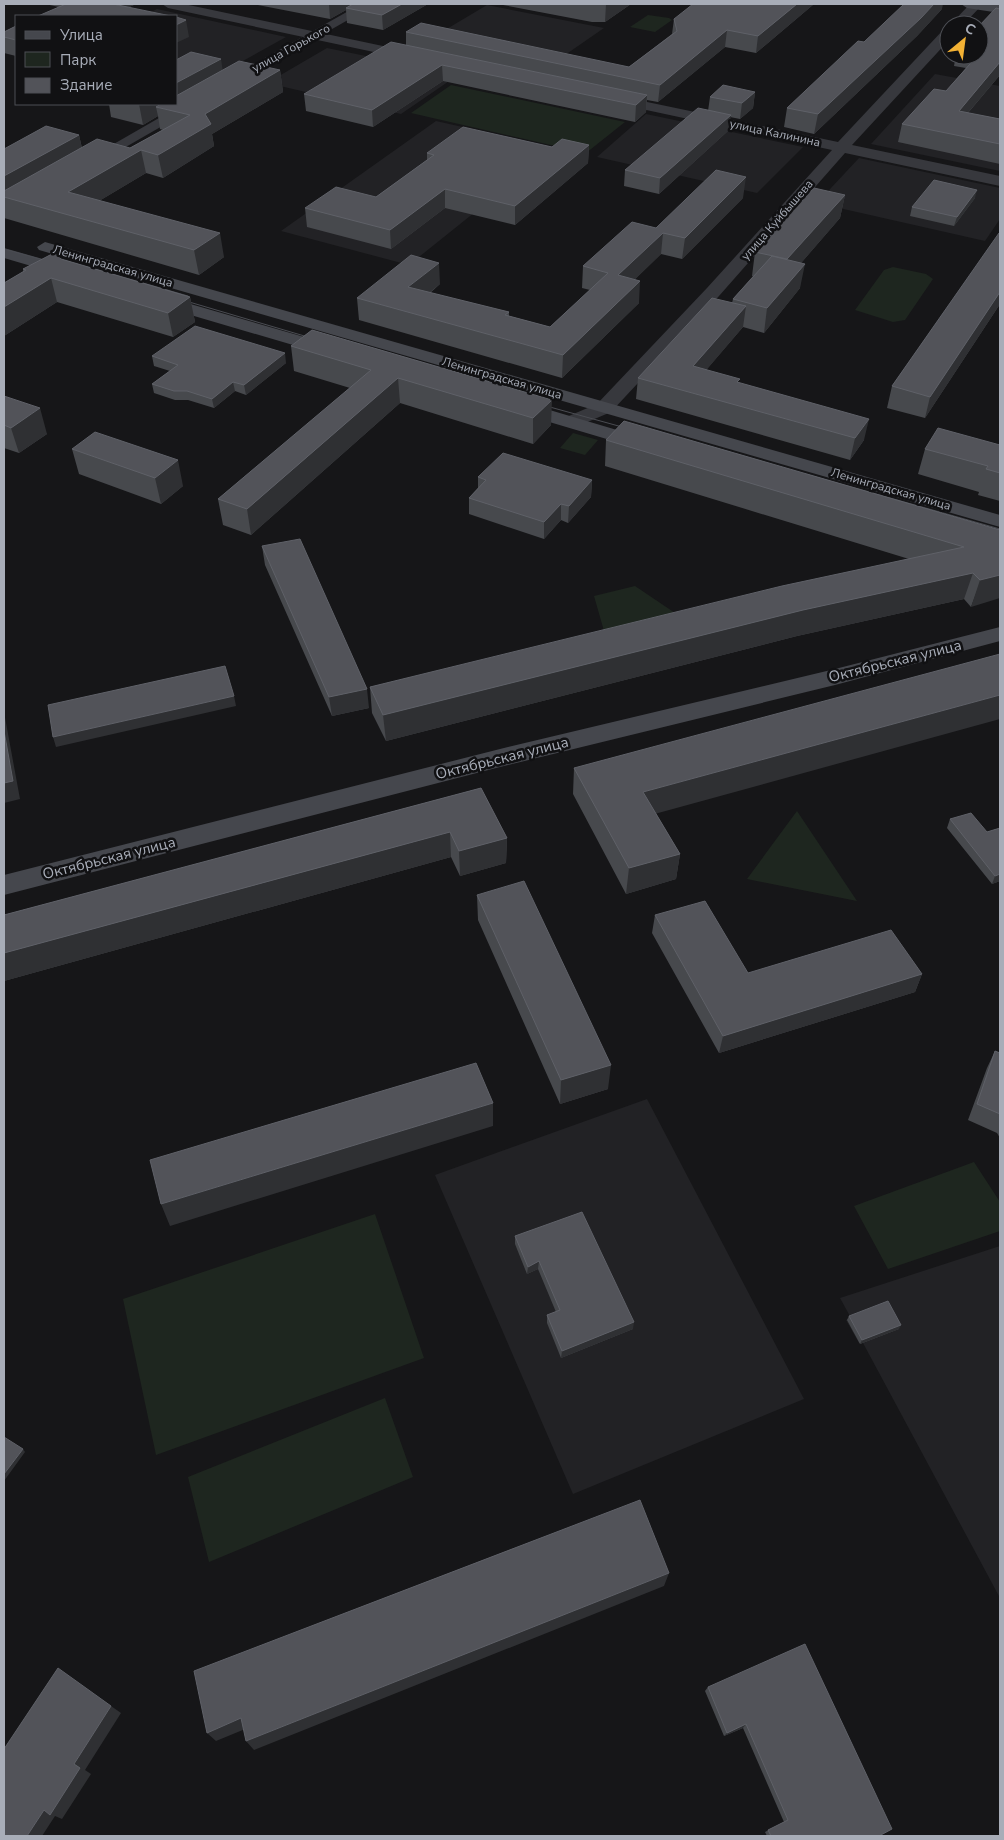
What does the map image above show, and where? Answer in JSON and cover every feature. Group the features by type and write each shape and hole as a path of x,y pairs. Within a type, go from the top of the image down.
{"main road":[{"path":"971,4 1000,9"},
{"name":"Ленинградская улица","path":"4,235 1000,520"},
{"name":"Ленинградская улица","path":"4,253 85,278"},
{"name":"Ленинградская улица","path":"141,294 354,357"},
{"name":"Ленинградская улица","path":"496,400 668,451"},
{"name":"Октябрьская улица","path":"4,885 500,758 835,677 1000,634"}],"street":[{"path":"168,4 425,59"},
{"name":"улица Горького","path":"75,170 370,4"},
{"path":"963,15 971,4"},
{"name":"улица Куйбышева","path":"571,422 604,408 713,292 939,43"},
{"name":"улица Калинина","path":"595,94 1000,181"},
{"path":"604,408 611,434"}],"shaded area":[{"path":"487,5 604,28 565,55 445,30"},
{"path":"157,9 286,37 223,72 178,62 178,15 145,15"},
{"path":"327,48 458,75 401,114 267,83"},
{"path":"935,74 1000,86 1000,171 871,144"},
{"path":"646,114 803,147 757,193 597,157"},
{"path":"436,121 555,148 409,265 281,231"},
{"path":"859,158 1000,188 1000,219 985,241 817,203"},
{"path":"647,1099 804,1399 573,1494 435,1175"},
{"path":"1000,1246 1000,1598 863,1343 859,1343 846,1320 851,1318 840,1298"}],"green space":[{"path":"648,15 672,20 655,32 630,27"},
{"path":"451,85 625,122 586,153 411,113"},
{"path":"893,267 926,274 933,279 905,320 893,322 855,310 884,270"},
{"path":"573,433 598,440 585,455 560,448"},
{"path":"635,586 678,615 604,631 594,596"},
{"path":"797,811 857,901 747,879"},
{"path":"974,1162 1000,1202 1000,1231 888,1269 854,1206"},
{"path":"375,1214 424,1358 156,1455 123,1299"},
{"path":"385,1398 413,1477 209,1562 188,1477"}],"building":[{"path":"66,4 113,4 166,15 40,15"},
{"path":"353,4 402,4 382,15 346,8"},
{"path":"693,4 797,4 758,36 727,30 660,85 406,32 421,23 629,67 677,31 674,19"},
{"path":"904,4 934,4 818,114 787,108 858,41 864,42"},
{"path":"996,8 1000,9 1000,62 959,111 1000,119 1000,144 902,124 934,89 946,91 969,65 989,65 989,15"},
{"path":"178,18 186,20 178,24"},
{"path":"15,26 15,40 4,37 4,32"},
{"path":"391,42 647,95 636,105 442,65 372,110 304,94"},
{"path":"191,52 221,59 178,82 178,59"},
{"path":"239,61 280,70 205,114 211,124 158,155 141,150 68,192 220,233 194,250 4,197 4,191 97,139 130,148 190,115 156,107 159,105 178,105 178,95"},
{"path":"723,85 755,92 742,103 710,97"},
{"path":"698,108 731,115 660,178 625,170"},
{"path":"46,126 79,135 4,176 4,149"},
{"path":"463,127 552,147 562,139 589,145 515,206 445,189 390,230 305,208 336,187 376,197 434,155 427,153"},
{"path":"716,170 746,177 685,238 663,233 618,275 640,281 563,355 357,298 411,255 439,263 408,287 509,312 505,315 550,327 608,273 583,266 632,222 656,228"},
{"path":"934,180 977,190 957,217 912,207"},
{"path":"814,188 845,195 787,259 755,252"},
{"path":"999,233 1000,292 930,397 892,386"},
{"path":"54,253 61,259 190,297 168,313 51,278 4,307 4,283 26,270 23,269"},
{"path":"772,256 805,264 767,308 733,299"},
{"path":"712,298 746,306 693,366 740,379 737,382 869,419 855,438 638,378"},
{"path":"195,326 285,353 244,385 233,382 212,399 187,391 174,391 152,384 178,365 152,356"},
{"path":"312,330 552,400 533,418 398,378 247,509 218,499 371,370 291,346"},
{"path":"4,396 40,408 11,428 4,425"},
{"path":"624,421 1000,530 1000,575 980,580 973,573 803,610 383,715 370,687 782,586 964,547 606,440"},
{"path":"938,428 1000,445 1000,473 986,469 988,466 925,449"},
{"path":"95,432 178,460 155,478 72,449"},
{"path":"503,453 592,480 569,506 561,504 544,522 469,498 486,480 478,477"},
{"path":"300,539 367,689 329,697 262,546"},
{"path":"1000,654 1000,695 643,792 680,854 629,868 574,768"},
{"path":"225,666 234,696 53,737 48,705"},
{"path":"4,731 13,781 4,783"},
{"path":"481,788 507,838 459,851 450,832 4,953 4,915"},
{"path":"971,813 987,832 1000,828 1000,874 995,876 950,819"},
{"path":"524,881 611,1065 561,1080 477,895"},
{"path":"705,901 748,973 891,930 922,974 723,1036 655,915"},
{"path":"995,1051 1000,1053 1000,1114 977,1104"},
{"path":"476,1063 493,1103 161,1204 150,1160"},
{"path":"582,1212 634,1322 562,1351 547,1315 560,1310 539,1261 528,1267 515,1236"},
{"path":"888,1301 901,1325 862,1340 849,1316"},
{"path":"4,1437 23,1449 4,1474"},
{"path":"640,1500 669,1573 246,1741 241,1718 207,1733 194,1671"},
{"path":"805,1644 892,1829 879,1836 771,1836 768,1830 788,1820 746,1724 727,1733 708,1687"},
{"path":"58,1668 111,1706 74,1764 80,1768 50,1815 44,1810 27,1836 4,1836 4,1749"}],"tram line":[{"path":"4,249 54,263"},
{"path":"49,256 188,296"},
{"path":"179,299 318,340"},
{"path":"539,404 633,430"},
{"path":"805,474 1000,529"}]}
